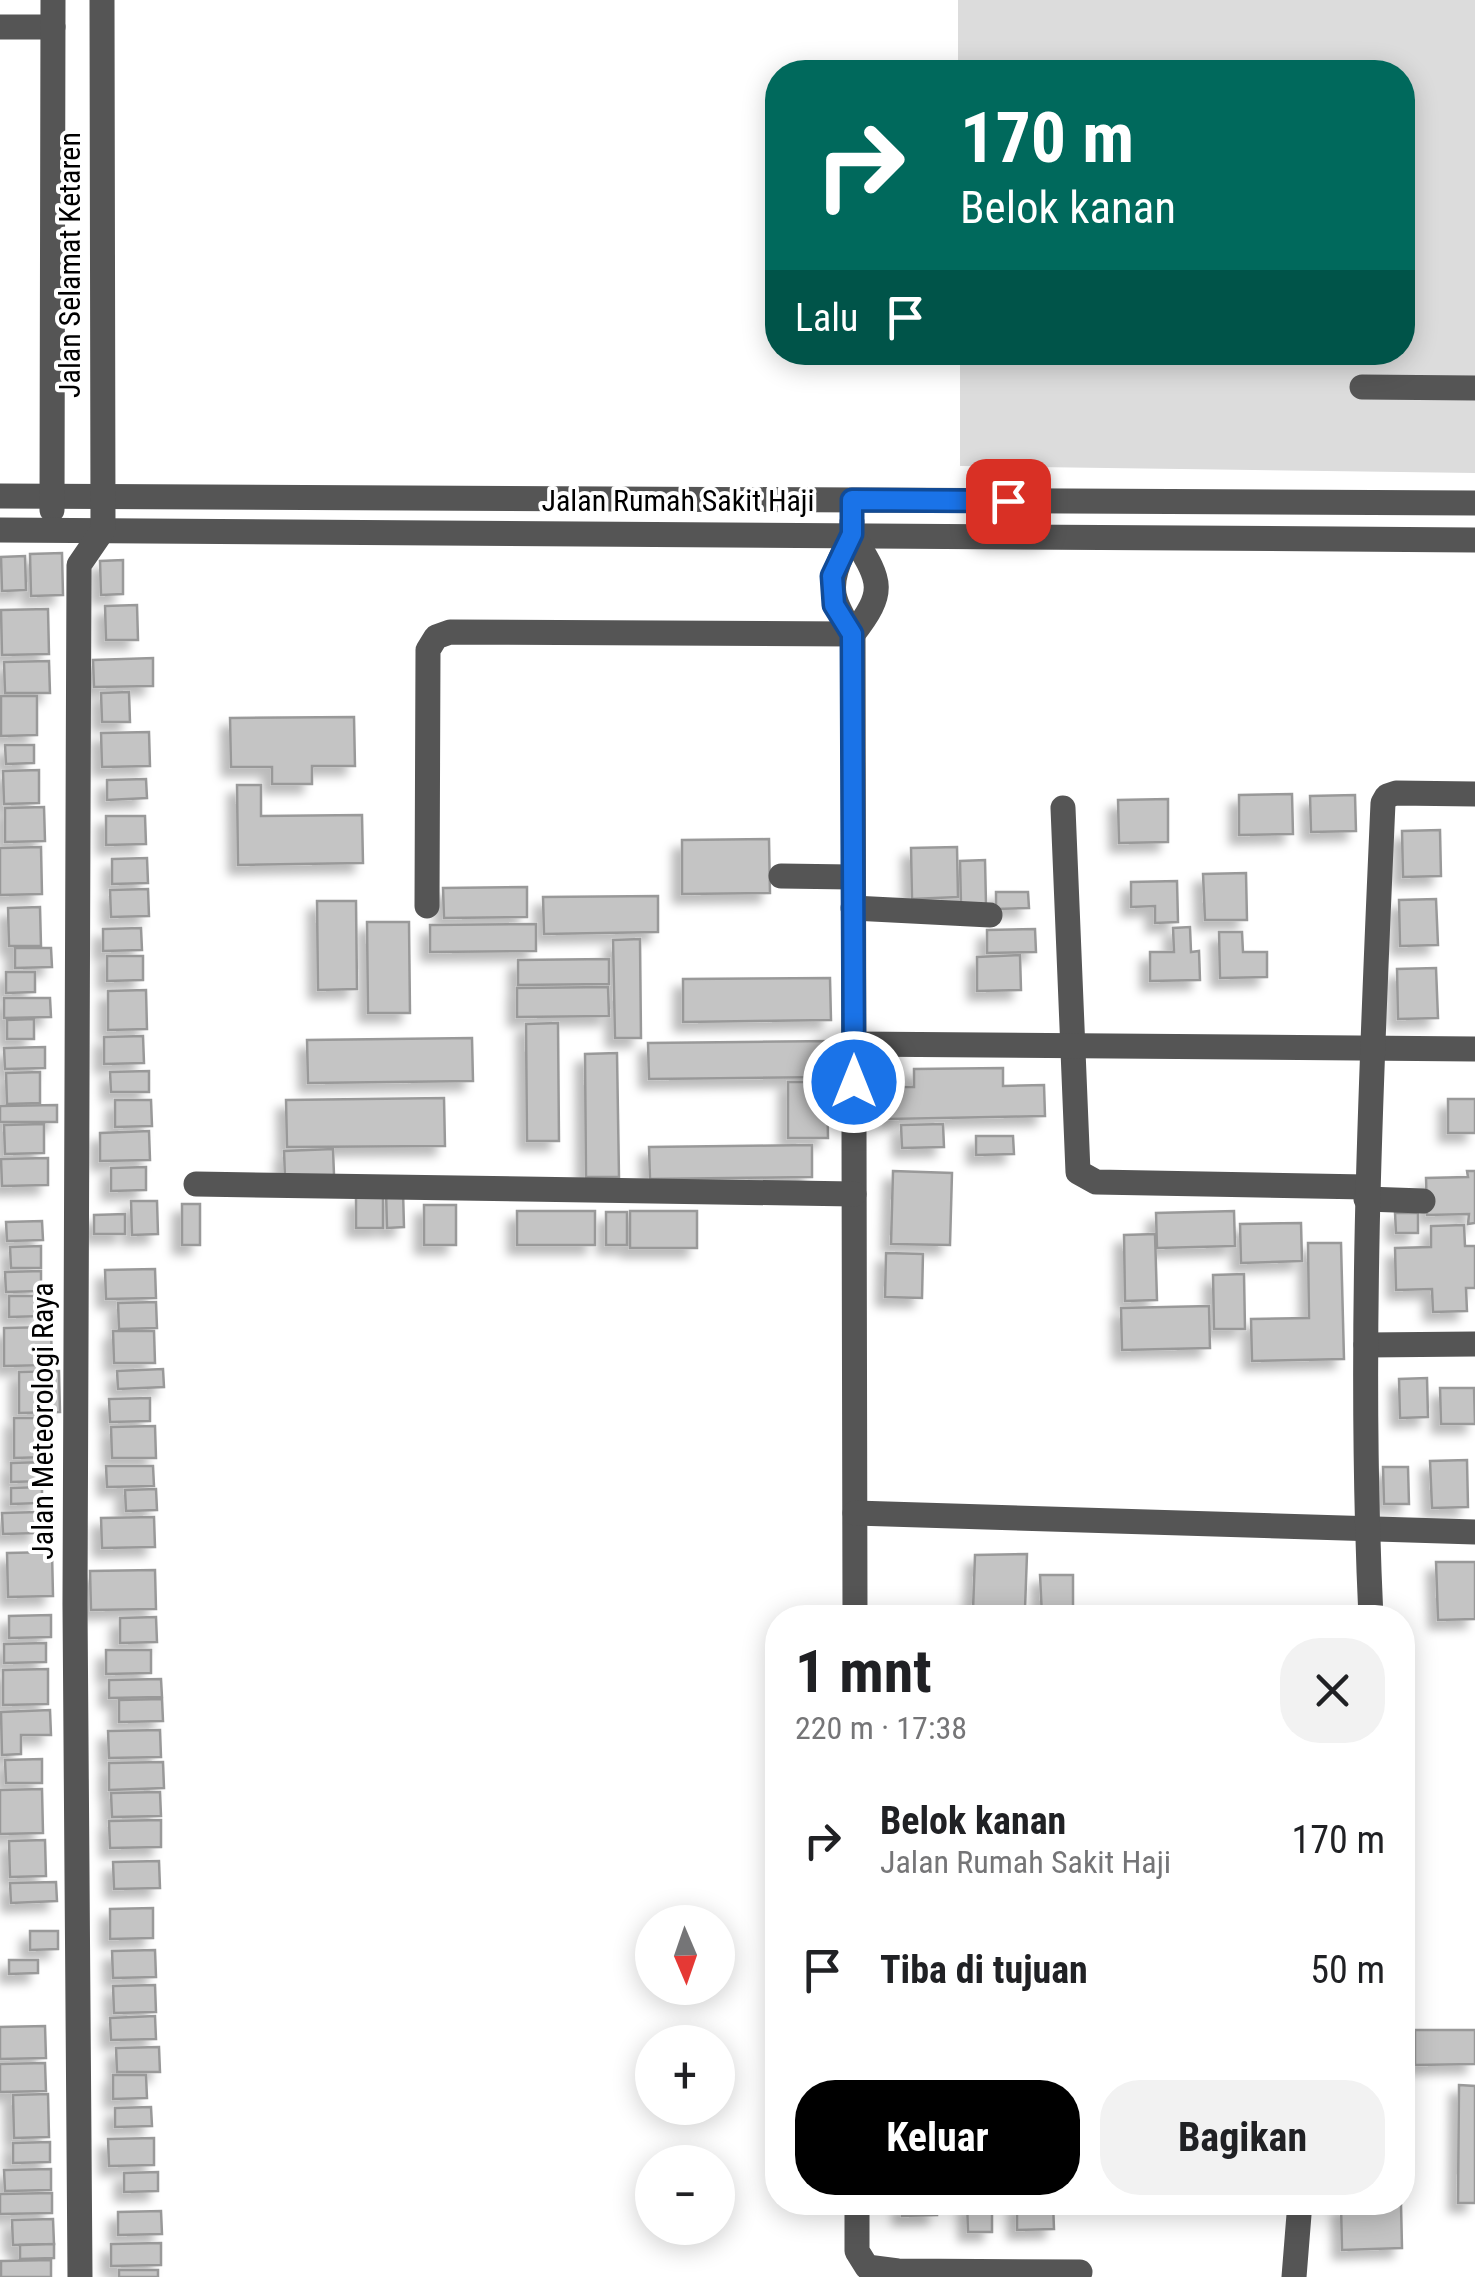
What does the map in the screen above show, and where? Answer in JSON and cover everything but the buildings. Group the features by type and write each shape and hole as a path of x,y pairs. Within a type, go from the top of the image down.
{"street":[{"name":"Jalan Selamat Ketaren","path":"52,530 53,0"},
{"name":"Jalan Selamat Ketaren","path":"102,0 103,530"},
{"path":"0,27 53,27"},
{"path":"1362,386 1475,388"},
{"name":"Jalan Rumah Sakit Haji","path":"0,496 1475,504"},
{"path":"852,500 852,534 832,576 834,605 852,634 855,1605"},
{"name":"Jalan Rumah Sakit Haji","path":"0,530 1475,540"},
{"path":"52,530 79,566 103,530"},
{"path":"852,534 876,574 876,605 852,634"},
{"name":"Jalan Meteorologi Raya","path":"79,566 74,1604 80,2277"},
{"path":"427,906 428,650 436,638 450,632 852,634"},
{"path":"1370,1605 1366,1193 1384,799 1396,793 1475,794"},
{"path":"1064,808 1078,1172 1089,1180 1366,1193 1423,1201"},
{"path":"781,876 851,877"},
{"path":"853,908 990,915"},
{"path":"853,1044 1475,1048"},
{"path":"196,1184 854,1194"},
{"path":"1366,1345 1475,1344"},
{"path":"855,1514 1475,1532"},
{"path":"857,2215 857,2250 867,2267 898,2271 1080,2272"},
{"path":"1294,2277 1299,2215"}],"shaded area":[{"path":"958,0 1475,0 1475,473 960,466 960,365 1415,365 1415,60 958,60"}],"route":[{"path":"854,1082 852,634 834,605 832,576 852,534 852,500 1008,501"}]}
